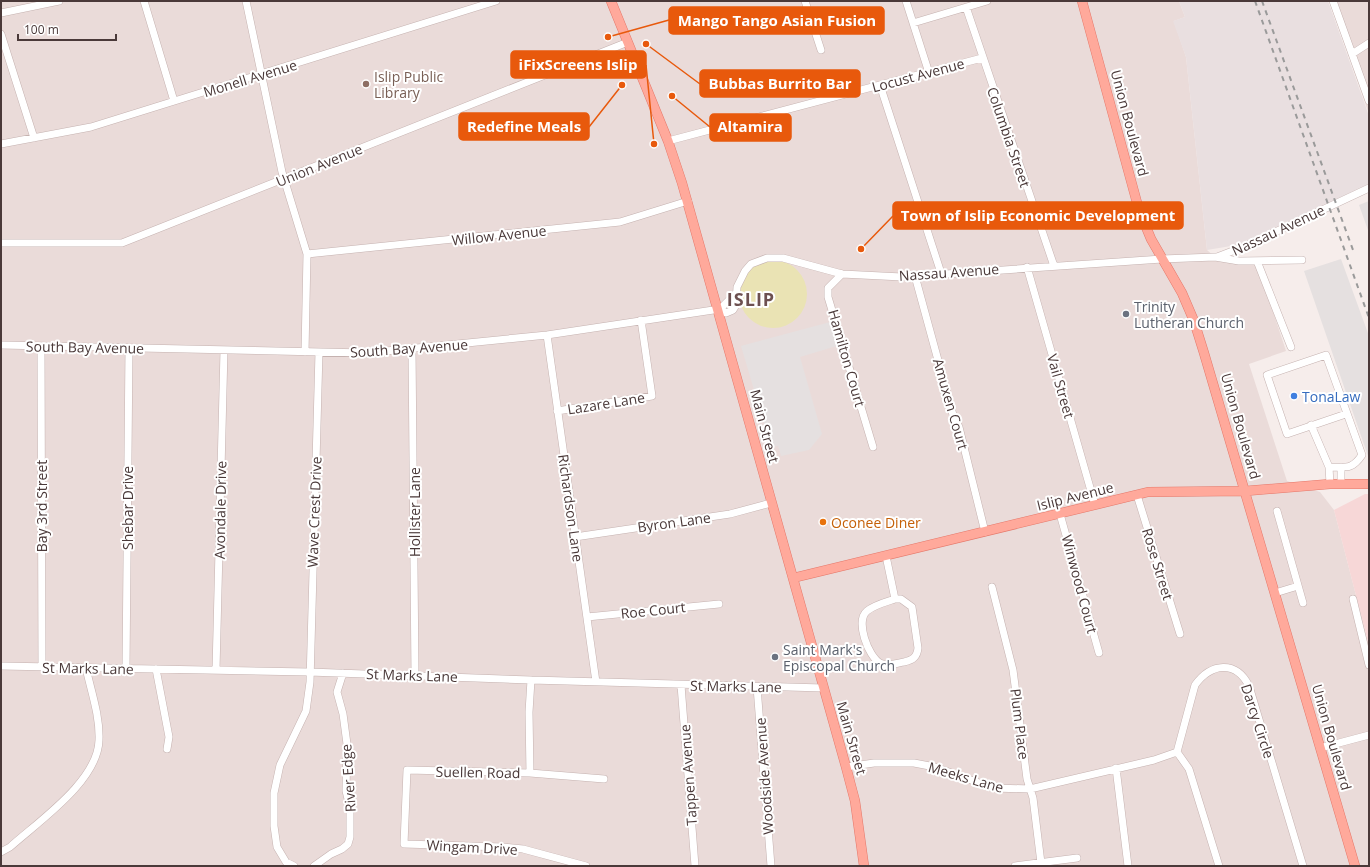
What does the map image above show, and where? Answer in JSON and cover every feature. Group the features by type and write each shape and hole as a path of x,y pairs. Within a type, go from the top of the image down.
{"main road":[{"name":"Main Street","path":"612,1 668,141 688,201 855,801 864,866"},
{"name":"Union Boulevard","path":"1082,1 1139,210 1151,240 1182,293 1194,321 1355,866"},
{"name":"Islip Avenue","path":"793,578 1148,492 1245,491 1330,484 1369,484"}],"street":[{"path":"1,13 59,1"},
{"path":"144,1 174,101"},
{"path":"246,1 284,179 307,254 304,352"},
{"name":"Monell Avenue","path":"1,144 91,127 496,1"},
{"path":"805,1 821,50"},
{"path":"906,1 928,73"},
{"path":"913,23 987,1"},
{"path":"1333,1 1369,101"},
{"name":"Columbia Street","path":"966,7 982,58 1054,266"},
{"path":"1,34 34,138"},
{"name":"Union Avenue","path":"1,243 122,243 628,42"},
{"path":"1352,54 1369,43"},
{"name":"Locust Avenue","path":"668,141 982,58"},
{"path":"880,85 941,273"},
{"name":"Nassau Avenue","path":"1215,257 1243,247 1369,188"},
{"name":"Willow Avenue","path":"307,254 620,222 688,201"},
{"path":"1243,247 1246,261"},
{"name":"Nassau Avenue","path":"719,309 736,293 740,278 751,264 767,258 783,258 842,274 915,276 1027,267 1162,259 1215,257 1246,261 1302,260"},
{"name":"Nassau Avenue","path":"1257,261 1290,347"},
{"name":"Vail Street","path":"1027,267 1095,505"},
{"name":"Hamilton Court","path":"842,274 828,288 828,297 873,447"},
{"name":"Amuxen Court","path":"915,276 953,415 958,427 985,532"},
{"name":"South Bay Avenue","path":"1,345 366,353 547,335 719,309"},
{"name":"Lazare Lane","path":"557,411 652,396 641,320"},
{"name":"Richardson Lane","path":"547,335 596,682"},
{"name":"Bay 3rd Street","path":"41,346 42,667"},
{"name":"Shebar Drive","path":"126,668 129,348"},
{"name":"Hollister Lane","path":"412,349 415,675"},
{"name":"Avondale Drive","path":"216,670 224,350"},
{"name":"Wave Crest Drive","path":"309,672 319,352"},
{"path":"1329,467 1350,467 1356,464 1362,454 1346,414 1326,355 1266,375 1287,434 1346,414"},
{"path":"1311,425 1329,467 1330,484"},
{"path":"1341,467 1341,484"},
{"name":"Rose Street","path":"1137,495 1180,634"},
{"name":"Byron Lane","path":"575,537 730,514 771,503"},
{"path":"1277,511 1303,603"},
{"name":"Winwood Court","path":"1060,514 1099,653"},
{"path":"886,556 895,599"},
{"path":"1275,593 1298,586"},
{"name":"Plum Place","path":"992,587 1014,670 1027,779 1033,798 1041,863"},
{"path":"895,599 901,599 912,607 918,648 917,654 914,658 907,661 893,664 881,664 870,654 866,645 863,619 868,610 895,599"},
{"path":"1353,599 1368,660"},
{"name":"Roe Court","path":"587,616 719,604"},
{"name":"St Marks Lane","path":"1,666 309,672 681,685 824,688"},
{"path":"1,852 10,847 77,787 87,776 95,759 99,741 99,726 86,668"},
{"name":"Darcy Circle","path":"1177,752 1195,685 1200,678 1217,668 1232,668 1239,672 1250,686 1303,866"},
{"path":"156,669 169,737 167,749"},
{"path":"294,866 286,862 277,847 274,826 274,793 280,765 306,711 310,682 309,672"},
{"name":"River Edge","path":"314,866 342,849 348,844 350,836 350,813 346,791 347,744 343,714 337,692 343,673"},
{"name":"Suellen Road","path":"404,844 407,770 530,773 529,712 531,680"},
{"name":"Tappen Avenue","path":"681,685 695,866"},
{"name":"Woodside Avenue","path":"757,687 771,866"},
{"path":"1320,748 1369,735"},
{"path":"1177,752 1189,769 1219,866"},
{"name":"Meeks Lane","path":"846,767 874,763 914,763 935,767 993,788 1030,789 1040,788 1116,768 1154,760 1177,752"},
{"path":"1116,768 1128,866"},
{"path":"530,773 604,779"},
{"name":"Wingam Drive","path":"404,844 524,849 586,866"},
{"path":"1016,866 1078,858"}],"shaded area":[{"path":"1,1 1179,1 1185,17 1174,21 1186,57 1207,250 1215,257 1258,266 1286,351 1249,364 1287,481 1320,492 1334,510 1369,646 1369,866 1,866"},
{"path":"1179,1 1328,1 1369,116 1369,184 1237,245 1207,250 1186,57 1173,21 1185,17"},
{"path":"1329,1 1369,1 1369,114"},
{"path":"1369,201 1369,233 1359,205"},
{"path":"1341,259 1369,336 1369,459 1304,271"},
{"path":"773,260 786,263 797,270 804,281 807,294 804,307 797,318 786,325 773,328 760,325 749,318 742,307 739,294 742,281 749,270 760,263"},
{"path":"834,321 840,345 800,357 822,434 809,450 781,456 778,446 771,447 741,346"},
{"path":"1365,494 1369,494 1369,646 1334,510"}],"railway":[{"path":"1255,1 1369,318"},
{"path":"1262,1 1353,250"}],"place":[{"name":"Mango Tango Asian Fusion","path":"608,37"},
{"name":"Bubbas Burrito Bar","path":"646,44"},
{"name":"Islip Public Library","path":"366,84"},
{"name":"Redefine Meals","path":"622,85"},
{"name":"Altamira","path":"672,96"},
{"name":"iFixScreens Islip","path":"654,144"},
{"name":"Town of Islip Economic Development","path":"861,249"},
{"name":"Trinity Lutheran Church","path":"1126,314"},
{"name":"TonaLaw","path":"1294,396"},
{"name":"Oconee Diner","path":"823,522"},
{"name":"Saint Mark's Episcopal Church","path":"775,657"}],"district":[{"name":"ISLIP","path":"751,299"}]}
